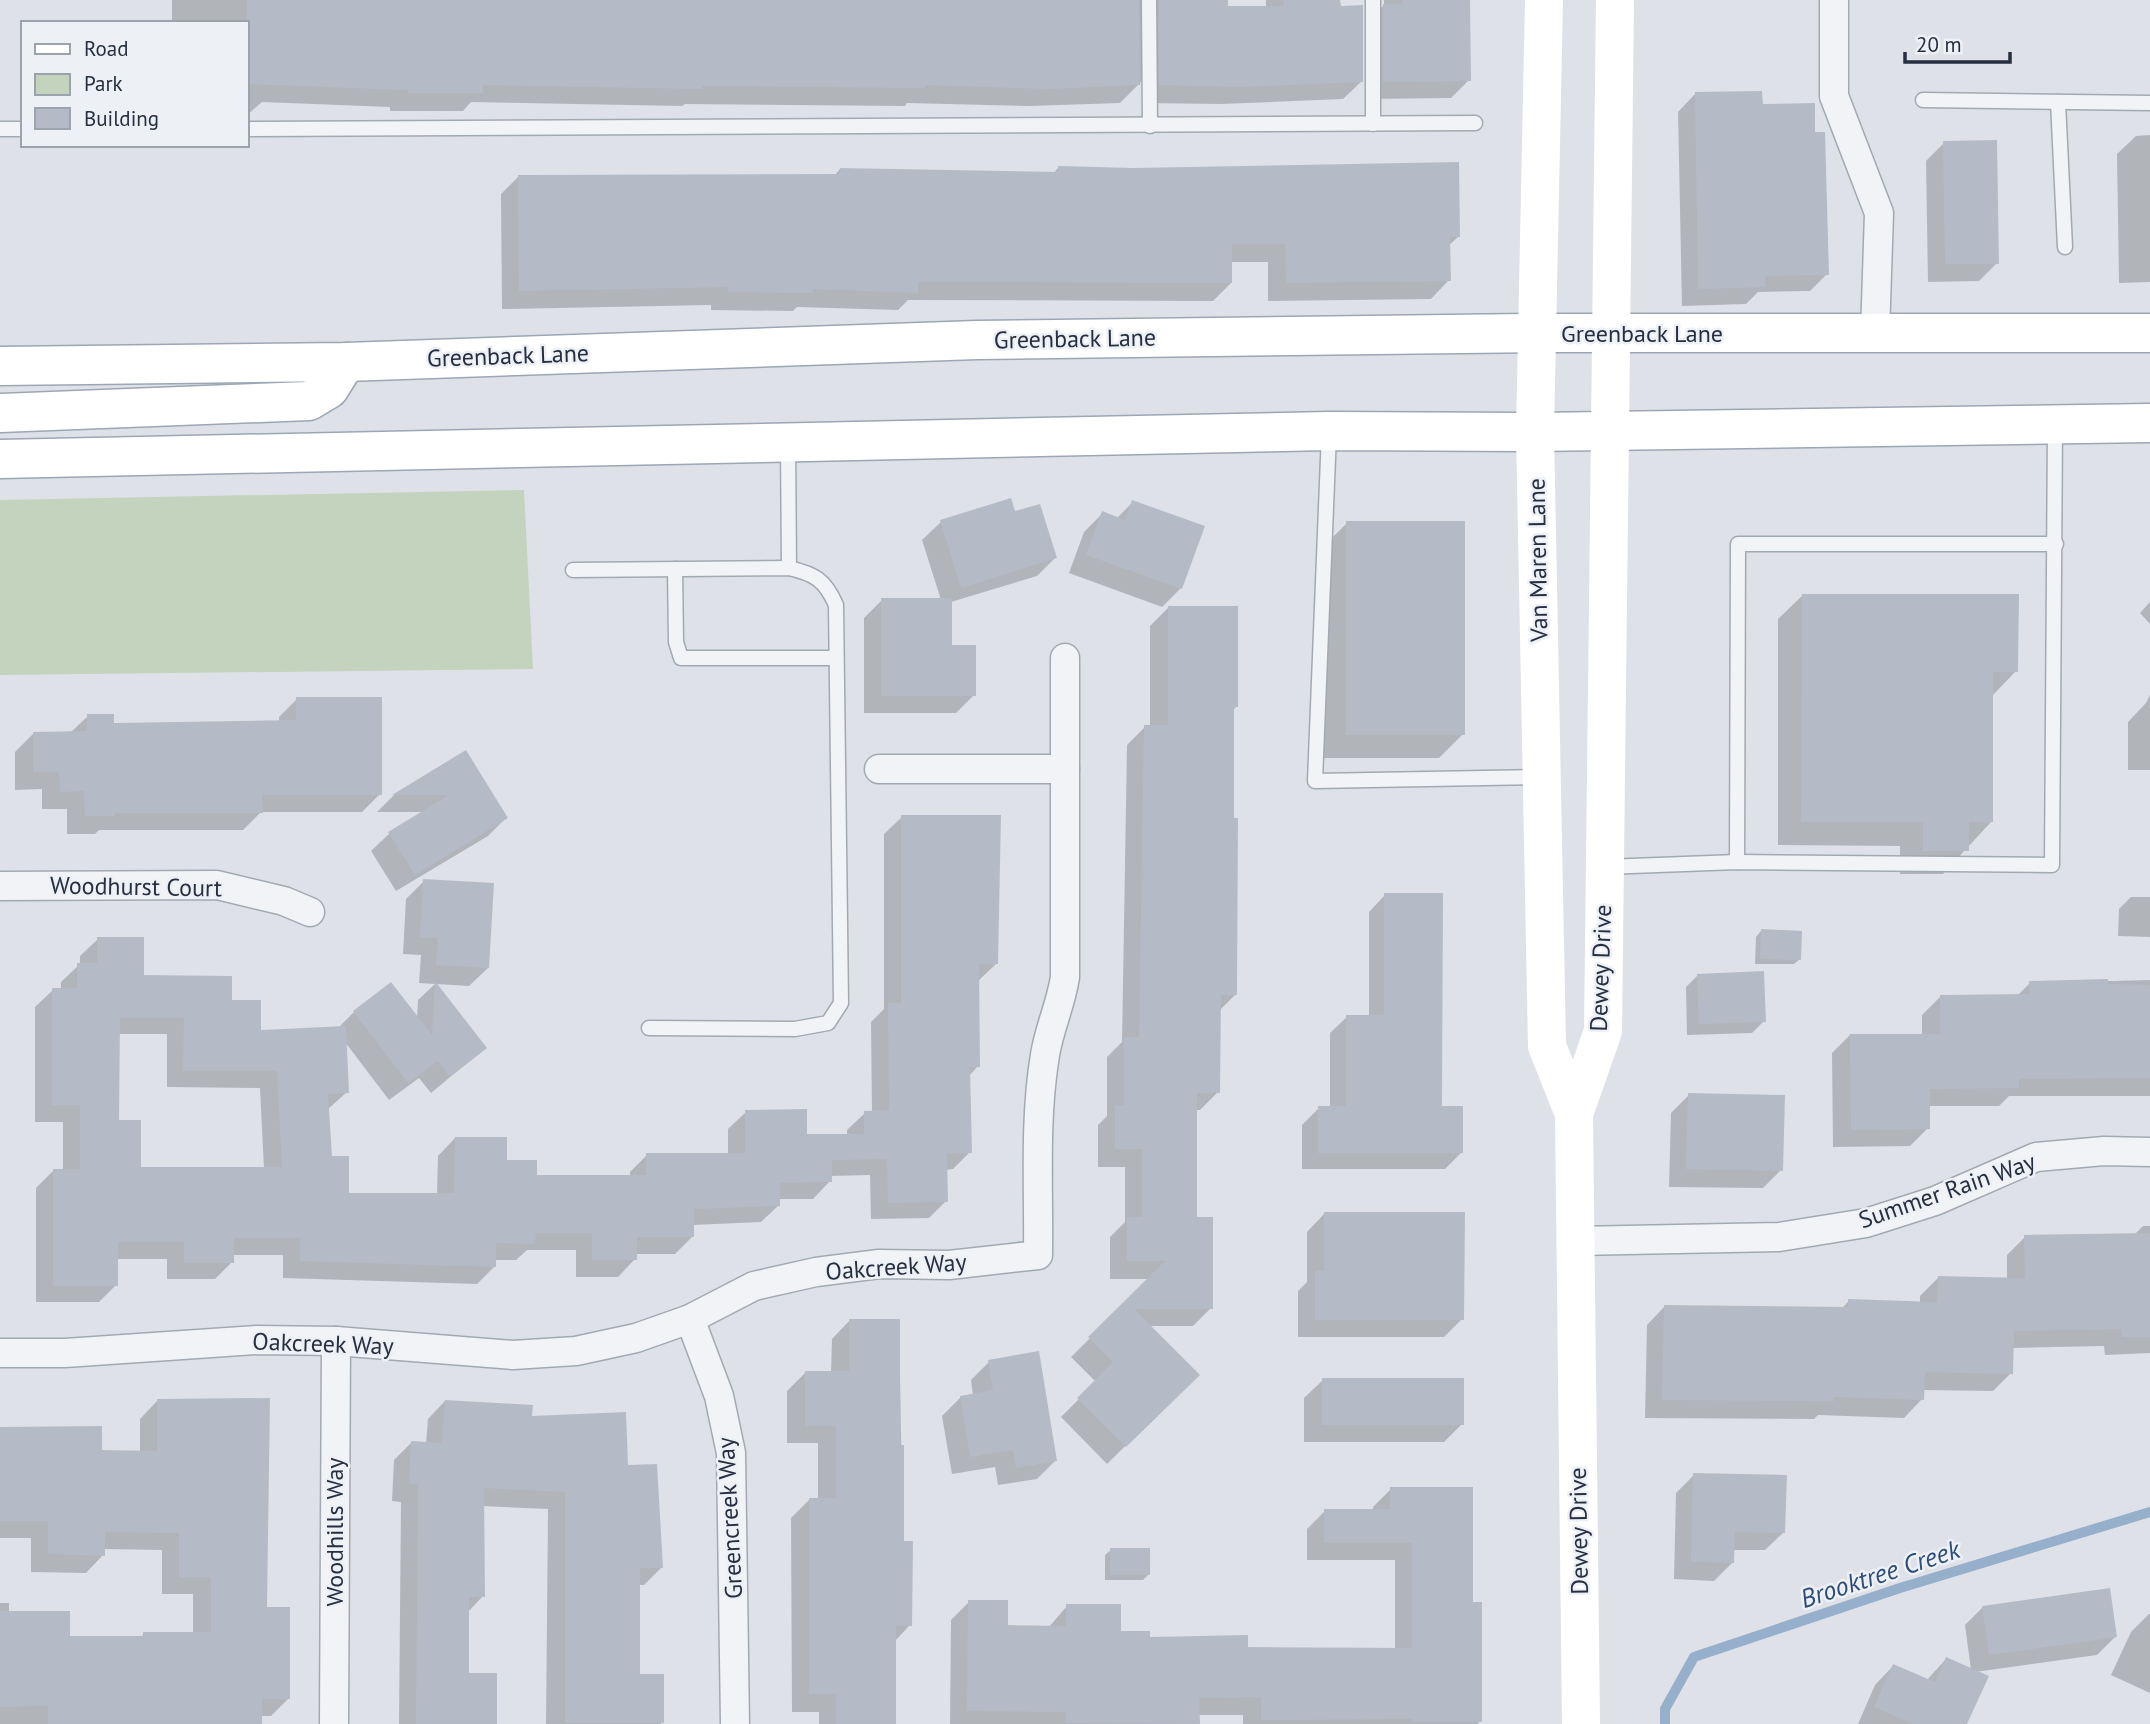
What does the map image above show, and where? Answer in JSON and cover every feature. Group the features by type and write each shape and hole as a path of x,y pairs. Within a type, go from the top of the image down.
{"main road":[{"name":"Van Maren Lane","path":"1544,0 1535,432 1547,1046 1574,1114"},
{"path":"1613,335 1615,0"},
{"name":"Greenback Lane","path":"0,366 346,362 977,340 1536,333 2150,333"},
{"name":"Dewey Drive","path":"1581,1724 1574,1114 1603,1031 1603,867 1613,335"},
{"path":"0,413 309,401 329,389 346,362"},
{"path":"0,458 1329,431 1535,432 2150,423"}],"street":[{"path":"1834,0 1834,96 1879,213 1875,334"},
{"name":"Oakcreek Way","path":"0,1353 65,1353 257,1340 335,1341 513,1355 588,1348 636,1338 691,1319 754,1286 816,1272 879,1264 949,1265 1038,1255 1039,1104 1045,1053 1061,1003 1066,977 1065,658"},
{"path":"879,769 1066,769"},
{"name":"Woodhurst Court","path":"0,886 217,885 284,901 310,912"},
{"name":"Summer Rain Way","path":"1576,1241 1779,1237 1866,1223 1935,1200 2036,1157 2104,1150 2150,1152"},
{"name":"Greencreek Way","path":"691,1319 719,1395 731,1452 735,1724"},
{"name":"Woodhills Way","path":"334,1724 335,1341"}],"lane":[{"path":"1149,0 1150,126"},
{"path":"1373,0 1373,124"},
{"path":"1923,100 2150,103"},
{"path":"2058,102 2065,247"},
{"path":"248,129 1475,123"},
{"path":"0,130 21,129"},
{"path":"1603,867 1737,862 2052,865 2056,425"},
{"path":"1329,431 1315,781 1542,778"},
{"path":"788,442 789,568"},
{"path":"1737,862 1738,544 2056,544"},
{"path":"573,570 789,568 816,574 828,587 836,605 841,1003 828,1023 795,1029 649,1028"},
{"path":"675,569 676,642 681,658 836,658"}],"green space":[{"path":"524,490 533,669 0,675 0,500"}],"building":[{"path":"247,0 1139,0 1140,85 1048,89 925,85 925,88 702,86 702,89 483,85 483,93 408,93 408,90 248,84"},
{"path":"1159,0 1228,0 1228,6 1284,6 1283,0 1340,0 1341,6 1363,5 1363,82 1240,87 1159,85"},
{"path":"1402,0 1470,0 1471,81 1383,82 1383,4 1402,4"},
{"path":"1762,91 1763,104 1815,103 1815,132 1825,132 1829,275 1765,276 1765,287 1698,289 1695,92"},
{"path":"1997,140 1999,264 1945,264 1943,141"},
{"path":"1459,162 1460,237 1450,237 1451,281 1286,283 1285,244 1232,244 1232,283 918,282 918,293 813,289 813,293 728,292 728,287 519,291 518,175 839,174 840,168 1058,172 1058,166 1133,168"},
{"path":"1011,498 1015,511 1040,504 1057,558 961,588 940,520"},
{"path":"1132,500 1205,526 1182,589 1086,555 1102,511 1125,520"},
{"path":"1346,521 1465,521 1465,735 1346,735"},
{"path":"1802,594 2019,594 2018,672 1993,672 1993,822 1969,822 1969,851 1923,851 1923,822 1801,822"},
{"path":"881,598 952,598 952,645 976,645 976,696 881,696"},
{"path":"1168,606 1238,606 1238,707 1234,707 1234,818 1238,818 1237,995 1221,995 1220,1093 1197,1093 1197,1217 1213,1217 1213,1309 1134,1309 1200,1375 1126,1447 1077,1398 1113,1362 1088,1337 1165,1261 1127,1261 1127,1217 1142,1217 1142,1149 1115,1149 1115,1105 1124,1105 1124,1037 1139,1037 1144,725 1168,725"},
{"path":"296,697 382,697 382,795 262,795 263,813 115,813 115,816 85,816 84,791 60,792 59,772 33,772 33,732 87,731 87,714 114,714 114,723 296,720"},
{"path":"466,750 508,818 415,875 388,832 449,795 392,795"},
{"path":"901,815 1001,815 998,964 979,964 980,1067 970,1067 972,1153 947,1153 948,1202 888,1203 887,1159 832,1160 832,1182 780,1183 780,1206 694,1209 694,1237 637,1237 637,1260 592,1260 592,1233 536,1233 535,1244 496,1243 496,1267 300,1261 300,1238 234,1238 234,1263 184,1263 184,1242 118,1242 118,1286 53,1286 53,1169 80,1169 80,1105 52,1105 52,988 77,988 77,963 97,963 97,937 144,937 144,975 232,976 232,1000 261,1000 261,1030 346,1026 349,1093 328,1094 332,1156 349,1156 349,1193 454,1193 455,1137 507,1137 507,1160 537,1160 537,1175 646,1175 646,1153 745,1153 745,1110 807,1109 807,1134 864,1134 864,1111 889,1110 888,1003 901,1003","holes":["120,1018 184,1018 183,1071 277,1071 282,1167 141,1167 141,1120 119,1120"]},
{"path":"423,879 494,883 489,968 436,965 438,938 420,937"},
{"path":"1384,893 1443,893 1442,1106 1463,1106 1463,1153 1318,1153 1318,1106 1346,1106 1346,1015 1384,1015"},
{"path":"1761,929 1802,931 1801,960 1760,959"},
{"path":"1764,971 1766,1022 1699,1024 1697,974"},
{"path":"2108,979 2108,984 2150,985 2150,1078 2019,1079 2019,1088 1930,1089 1930,1129 1851,1130 1850,1034 1940,1034 1940,995 2030,994 2029,981"},
{"path":"435,981 487,1048 450,1077 438,1061 408,1083 353,1011 391,982 432,1035"},
{"path":"1688,1093 1785,1095 1783,1171 1686,1169"},
{"path":"1324,1212 1465,1212 1464,1320 1315,1320 1315,1271 1324,1271"},
{"path":"2150,1233 2150,1337 2122,1337 2122,1329 2014,1331 2013,1374 1925,1372 1924,1400 1834,1397 1834,1401 1662,1400 1664,1305 1848,1307 1848,1299 1937,1302 1938,1276 2025,1278 2024,1235"},
{"path":"849,1319 900,1319 900,1445 904,1445 904,1541 913,1541 912,1626 896,1626 896,1724 836,1724 836,1694 809,1694 809,1498 836,1498 836,1426 805,1426 805,1371 849,1371"},
{"path":"1039,1351 1057,1461 1016,1468 1013,1450 970,1457 960,1396 993,1390 988,1360"},
{"path":"1322,1378 1464,1378 1464,1425 1322,1425"},
{"path":"270,1398 267,1607 290,1607 290,1699 262,1699 262,1724 48,1724 48,1706 0,1707 0,1611 70,1611 70,1636 211,1632 211,1577 179,1577 179,1533 105,1532 105,1556 48,1554 48,1521 0,1521 0,1427 102,1426 102,1450 157,1451 157,1399"},
{"path":"445,1400 533,1405 532,1416 626,1412 628,1465 657,1464 663,1568 640,1568 640,1674 664,1674 664,1723 565,1723 565,1492 484,1488 485,1597 469,1597 469,1673 497,1673 497,1724 416,1724 418,1484 409,1484 411,1441 442,1443"},
{"path":"1693,1473 1787,1475 1785,1533 1735,1532 1734,1563 1691,1562"},
{"path":"1390,1487 1473,1487 1473,1602 1482,1602 1482,1722 1412,1722 1412,1719 1261,1720 1261,1697 1199,1698 1200,1724 1066,1723 1066,1712 967,1711 968,1600 1008,1600 1008,1625 1066,1626 1066,1604 1121,1604 1121,1631 1150,1631 1150,1637 1248,1635 1248,1647 1412,1648 1412,1543 1324,1543 1324,1509 1390,1509"},
{"path":"1110,1548 1150,1548 1150,1575 1110,1575"},
{"path":"2110,1588 2117,1637 1989,1655 1982,1606"},
{"path":"1946,1657 1989,1676 1967,1724 1913,1724 1874,1707 1893,1664 1935,1682"}],"waterway":[{"name":"Brooktree Creek","path":"1665,1724 1665,1709 1694,1657 1900,1588 2150,1512"}]}
